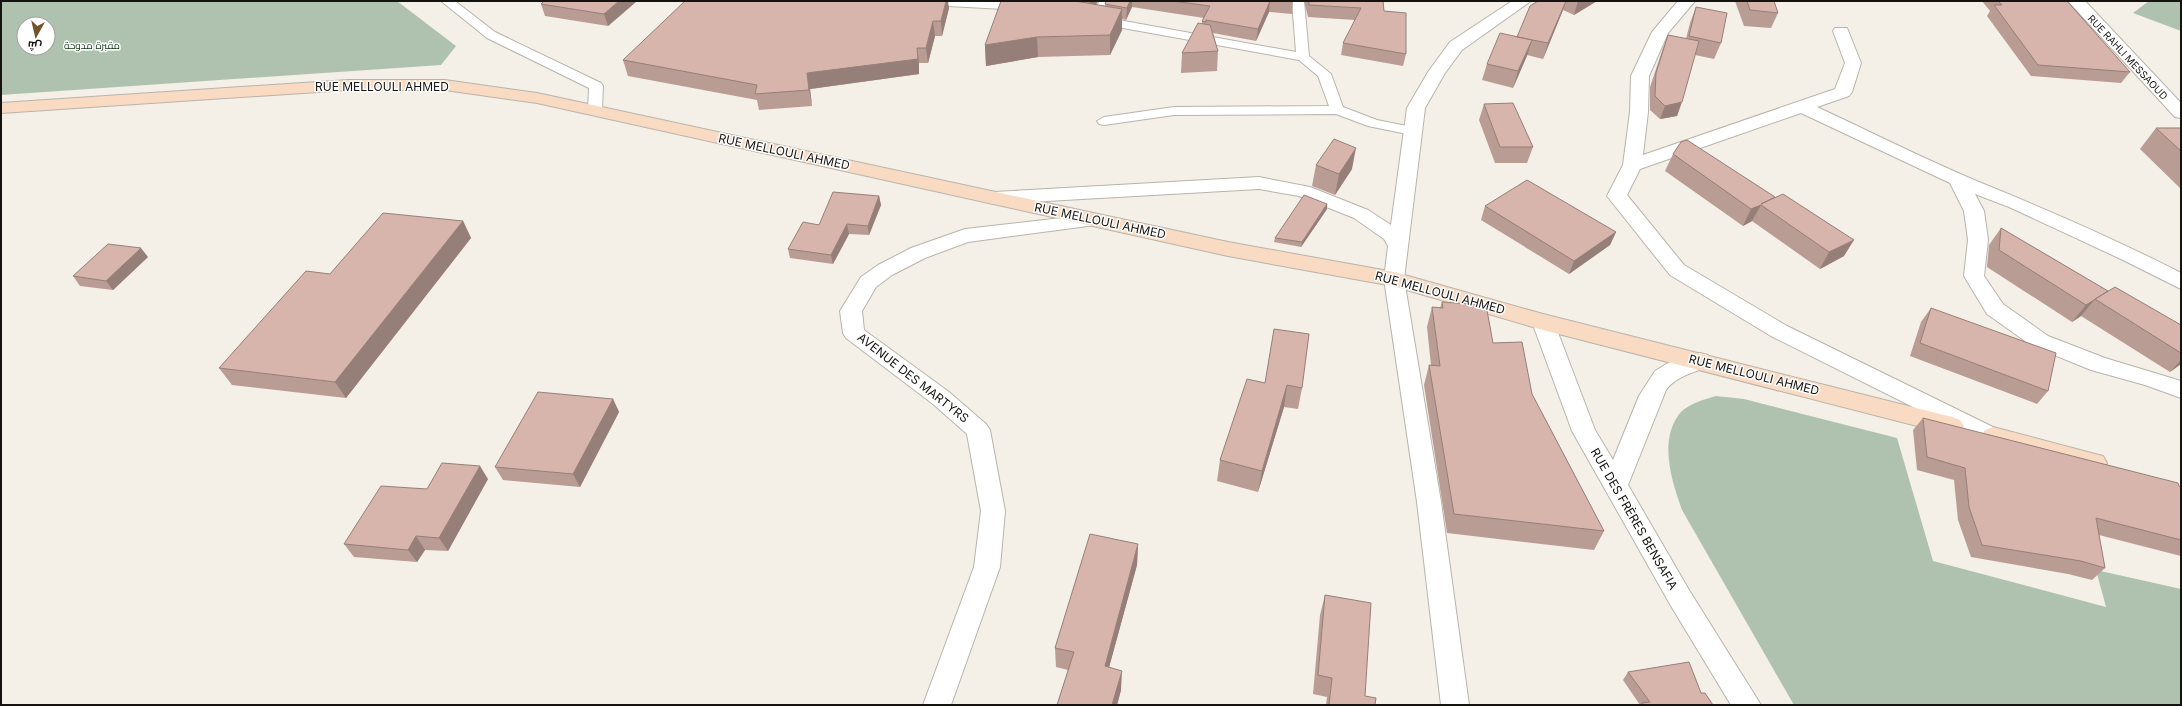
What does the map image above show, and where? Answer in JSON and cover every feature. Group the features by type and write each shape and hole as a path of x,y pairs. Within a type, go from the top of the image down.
{"street":[{"path":"1455,705 1430,502 1394,279 1416,108 1437,72 1456,46 1523,1"},
{"path":"1687,1 1660,32 1640,76 1640,112 1632,165 1617,196 1676,270 1779,331 1991,436"},
{"name":"RUE RAHLI MESSAOUD","path":"2076,1 2181,113"},
{"path":"1632,165 1843,92 1853,62 1841,31"},
{"name":"RUE MELLOULI AHMED","path":"1,108 348,85 445,85 537,98 1228,249 1394,279 1543,322 2113,468"},
{"path":"1801,106 1958,180 2016,203 2130,255 2181,282"},
{"path":"1958,180 1974,211 1978,240 1974,276 1994,309 2040,341 2099,364 2152,379 2181,390"},
{"path":"994,198 1259,183 1303,192 1361,214 1391,234 1398,242 1398,246"},
{"name":"AVENUE DES MARTYRS","path":"937,705 987,568 993,511 978,430 941,398 881,355 854,333 851,311 868,282 885,270 931,248 972,234 1096,220"},
{"name":"RUE DES FRÈRES BENSAFIA","path":"1543,322 1584,431 1680,598 1747,705"},
{"path":"1616,486 1652,393 1662,378 1670,372 1700,361"}],"lane":[{"path":"447,1 491,35 596,86 595,110"},
{"path":"929,1 1037,9"},
{"path":"1094,19 1106,1"},
{"path":"1298,1 1303,56"},
{"path":"1080,17 1303,56 1324,74 1337,110"},
{"path":"1104,121 1174,111 1337,110 1373,123 1412,131"}],"green space":[{"name":"مقبرة مدوحة","path":"1,1 397,1 456,46 441,65 1,95"},
{"path":"2149,1 2181,1 2181,31 2133,13"},
{"path":"1716,396 1744,399 1897,438 1933,561 2106,607 2096,570 2181,589 2181,705 1794,705 1682,510 1674,487 1668,448 1673,424 1680,413 1687,407 1702,400"}],"building":[{"path":"544,1 619,1 604,14 541,4"},
{"path":"685,1 946,1 941,21 933,21 926,48 917,48 918,59 807,73 809,90 755,94 757,85 623,60"},
{"path":"1001,1 1075,1 1122,9 1110,35 1037,37 985,45"},
{"path":"1106,1 1130,1 1127,8 1105,4"},
{"path":"1173,1 1270,1 1258,29 1206,20 1206,22 1202,21 1210,6"},
{"path":"1309,1 1383,1 1384,11 1406,13 1406,54 1343,43 1361,8 1309,5"},
{"path":"1538,1 1566,1 1548,43 1517,37 1530,6"},
{"path":"1747,1 1774,1 1778,13 1750,10"},
{"path":"1998,1 2067,1 2130,72 2038,65 1994,5 2002,5"},
{"path":"1696,7 1727,13 1721,43 1689,36"},
{"path":"1198,23 1210,25 1218,51 1182,53"},
{"path":"1500,33 1532,40 1518,71 1487,64"},
{"path":"1668,35 1699,41 1682,102 1665,106 1655,96 1656,73"},
{"path":"1513,103 1533,147 1500,147 1484,104"},
{"path":"2156,128 2181,128 2181,151"},
{"path":"1334,139 1356,148 1339,174 1316,165"},
{"path":"1687,140 1775,197 1761,204 1783,194 1854,240 1829,252 1761,205 1751,209 1673,154 1681,142"},
{"path":"1527,180 1616,232 1574,261 1485,206"},
{"path":"833,192 879,196 868,226 847,224 831,255 788,249 803,222 819,225"},
{"path":"1304,195 1327,204 1302,242 1275,238"},
{"path":"383,213 463,221 335,382 219,368 306,271 330,274"},
{"path":"2001,228 2108,291 2086,305 1999,250"},
{"path":"108,244 141,248 106,281 73,276"},
{"path":"2115,287 2181,325 2181,353 2095,299"},
{"path":"1442,302 1486,305 1493,343 1522,342 1532,394 1604,531 1454,514 1429,365 1440,366 1432,307 1443,308"},
{"path":"1931,308 2056,353 2048,391 1920,343"},
{"path":"1274,329 1309,334 1302,388 1287,385 1262,471 1220,460 1247,379 1265,383"},
{"path":"538,392 613,399 573,474 495,467"},
{"path":"1923,418 2178,483 2181,487 2181,540 2096,518 2105,568 2081,561 1982,545 1969,507 1965,468 1927,457"},
{"path":"442,463 480,466 439,538 416,536 408,550 344,544 381,486 427,489"},
{"path":"1090,534 1138,544 1105,666 1122,671 1112,705 1057,705 1074,652 1055,648"},
{"path":"1325,595 1371,603 1365,696 1376,698 1375,705 1329,705 1332,678 1318,675"},
{"path":"1689,662 1701,693 1705,693 1713,705 1643,705 1642,703 1650,702 1628,672"}]}
